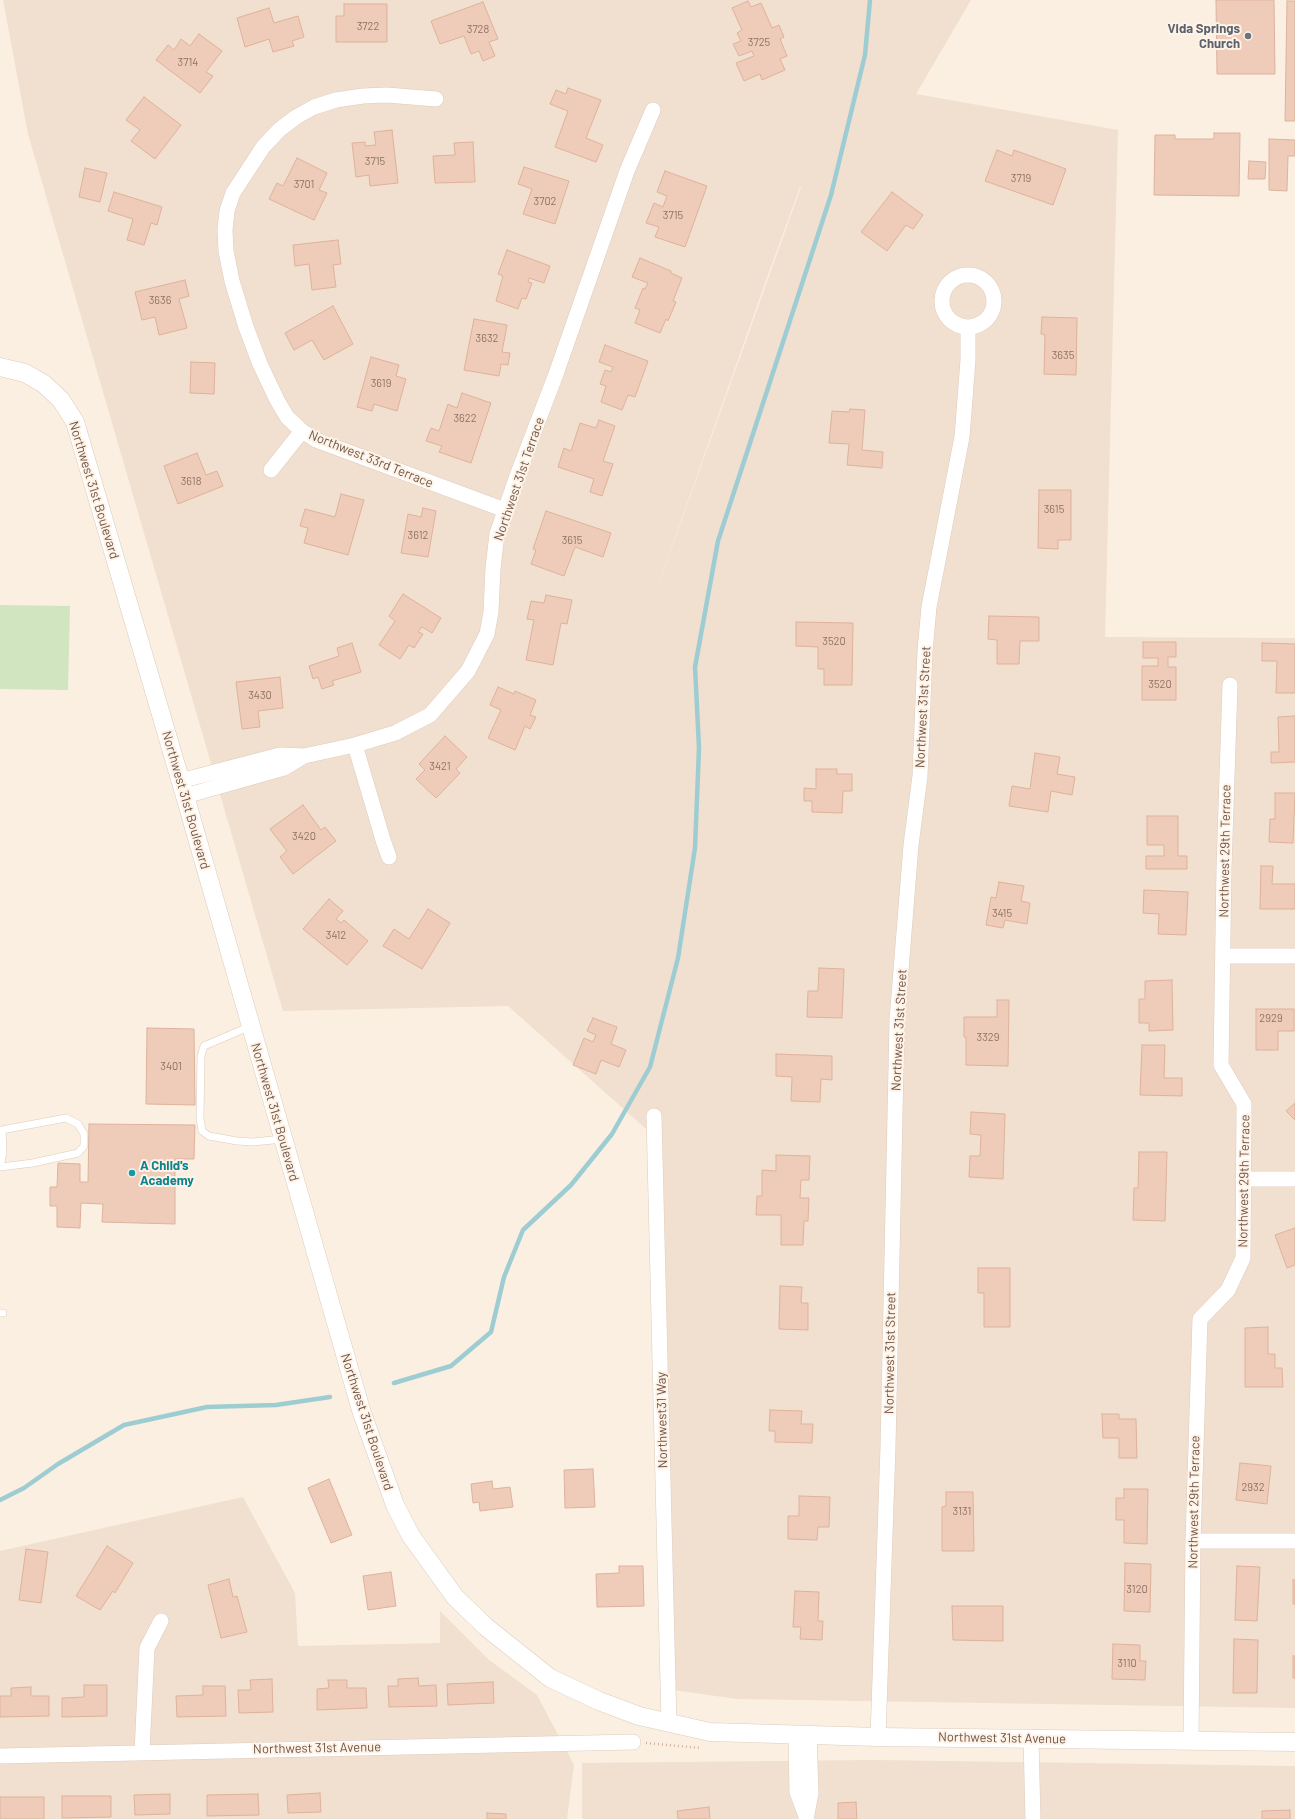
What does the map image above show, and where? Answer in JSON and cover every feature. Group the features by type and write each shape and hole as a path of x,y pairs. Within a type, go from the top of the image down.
{"street":[{"name":"Northwest 33rd Terrace","path":"436,99 387,94 363,96 336,100 314,108 296,117 279,130 263,147 233,193 227,211 225,230 226,251 232,281 246,328 260,364 287,417 302,431 316,440 505,510"},
{"name":"Northwest 31st Terrace","path":"183,789 284,768 304,756 355,745 395,733 430,715 468,671 487,634 491,612 493,568 497,534 559,366 627,171 653,110"},
{"name":"Northwest 31st Street","path":"878,1737 888,1447 897,1020 911,845 920,776 925,651 929,607 962,437 968,360 968,327"},
{"name":"Northwest 31st Boulevard","path":"0,367 25,374 44,384 61,400 75,422 183,789 361,1410 395,1505 411,1536 456,1596 486,1627 550,1678 600,1701 639,1716 669,1724 710,1732"},
{"path":"271,470 302,431"},
{"name":"Northwest 29th Terrace","path":"1191,1740 1193,1541 1200,1319 1228,1290 1243,1258 1244,1104 1221,1065 1224,860 1230,686"},
{"path":"355,745 389,857"},
{"path":"1223,956 1295,956"},
{"name":"Northwest31 Way","path":"654,1116 669,1724"},
{"path":"1243,1179 1295,1179"},
{"path":"1193,1541 1295,1541"},
{"path":"142,1752 147,1648 161,1621"},
{"name":"Northwest 31st Avenue","path":"710,1732 878,1737 1295,1742"},
{"path":"803,1734 811,1793 806,1818"},
{"path":"1031,1738 1033,1819"},
{"name":"Northwest 31st Avenue","path":"0,1756 633,1742"}],"lane":[{"path":"251,1026 204,1046 201,1056 200,1118 202,1131 209,1136 248,1142 283,1139"},
{"path":"66,1118 78,1124 84,1134 84,1146 78,1153 33,1163 0,1167 3,1153 2,1130 66,1118"}],"path":[{"path":"633,1742 702,1748"}],"shaded area":[{"path":"3,0 971,0 916,94 1118,130 1105,637 1295,638 1295,1708 737,1699 673,1690 655,1137 508,1006 283,1011 28,134","holes":["801,187 643,628 764,286"]},
{"path":"243,1497 295,1593 298,1646 440,1643 440,1611 488,1659 537,1695 574,1765 567,1819 0,1819 0,1551"},
{"path":"873,1760 1295,1766 1295,1819 582,1819 582,1763"}],"green space":[{"path":"0,605 70,606 68,690 0,689"}],"building":[{"path":"1216,0 1274,0 1275,74 1217,74"},
{"path":"748,1 751,7 761,3 772,28 779,25 784,37 780,39 787,56 780,59 785,70 762,80 760,74 744,81 736,63 754,56 752,51 739,56 733,44 741,41 737,33 742,30 732,8"},
{"path":"1287,1 1295,1 1295,121 1285,121"},
{"path":"483,2 498,39 489,42 495,56 483,61 479,51 471,54 464,36 440,44 431,21"},
{"path":"344,4 387,4 387,42 336,42 336,16 344,16"},
{"path":"269,8 274,23 298,16 304,37 292,41 294,46 273,52 269,39 245,47 237,18"},
{"path":"199,34 222,51 206,72 213,76 200,93 156,60 168,45 174,50 181,39 190,46"},
{"path":"568,88 601,100 586,138 603,145 596,162 555,147 568,111 550,104 556,90 566,94"},
{"path":"144,97 181,125 155,159 131,141 140,130 126,120"},
{"path":"392,130 398,183 370,186 369,175 356,177 352,143 365,142 365,146 376,145 374,132"},
{"path":"1214,133 1240,133 1239,196 1154,195 1155,135 1175,135 1175,139 1214,139"},
{"path":"1269,139 1295,140 1295,156 1288,156 1287,191 1269,190"},
{"path":"473,142 475,182 435,183 433,156 455,155 454,143"},
{"path":"997,150 1012,156 1014,150 1066,169 1053,205 985,181"},
{"path":"297,158 327,173 319,190 327,193 314,220 269,199 277,183 283,186"},
{"path":"1249,161 1266,162 1265,179 1248,179"},
{"path":"524,167 569,181 555,224 523,214 532,189 518,184"},
{"path":"85,168 107,173 100,202 79,197"},
{"path":"665,171 707,186 685,247 655,237 659,227 646,223 654,203 663,207 667,196 657,192"},
{"path":"114,192 162,207 157,225 151,223 144,245 127,240 133,219 108,211"},
{"path":"892,192 923,215 913,229 906,225 887,251 861,232"},
{"path":"338,240 341,264 333,265 336,287 312,290 309,264 295,266 293,245"},
{"path":"507,250 550,266 544,283 529,278 528,282 532,283 526,299 522,298 518,309 496,301 503,276 498,274"},
{"path":"640,258 671,271 671,273 682,278 673,301 676,302 668,321 666,319 660,333 635,323 640,310 635,308 643,288 645,289 648,283 632,277"},
{"path":"185,280 189,296 179,299 187,328 159,335 155,317 142,320 135,292"},
{"path":"333,306 353,344 324,360 312,340 294,350 285,333"},
{"path":"1042,317 1077,318 1076,375 1044,374 1045,335 1041,334"},
{"path":"474,319 507,325 502,352 510,353 508,365 501,364 499,376 464,370"},
{"path":"605,345 648,361 635,397 628,395 622,410 601,402 606,386 600,384 605,370 611,372 613,367 599,362"},
{"path":"371,357 399,365 396,376 406,379 397,411 374,404 372,411 357,407"},
{"path":"191,362 215,363 214,394 190,393"},
{"path":"462,393 491,403 471,463 439,452 442,446 426,441 431,428 439,431 448,404 457,408"},
{"path":"850,409 865,410 862,450 883,452 882,468 847,465 849,444 829,443 832,411 849,412"},
{"path":"599,420 615,426 603,461 613,464 602,496 590,492 594,479 558,467 564,448 571,451 580,423 596,428"},
{"path":"197,453 206,475 217,471 223,486 178,504 164,466"},
{"path":"1039,490 1071,490 1071,540 1058,540 1058,549 1038,548"},
{"path":"341,494 364,500 348,555 304,543 308,528 300,526 305,509 335,517"},
{"path":"423,508 436,511 428,557 401,553 408,514 421,517"},
{"path":"546,511 611,533 603,557 575,547 564,576 531,564 536,550 533,549"},
{"path":"403,594 441,618 432,633 422,627 418,632 423,634 414,648 409,645 400,659 379,645 395,621 389,616"},
{"path":"546,595 572,600 567,624 561,623 553,665 526,660 534,620 527,619 531,601 544,603"},
{"path":"989,616 1039,617 1039,641 1020,641 1019,664 997,664 997,640 988,639"},
{"path":"796,622 853,623 852,685 824,685 824,669 818,669 818,647 796,646"},
{"path":"1143,642 1176,642 1176,657 1168,657 1168,667 1176,667 1176,700 1142,700 1142,666 1158,666 1158,658 1143,658"},
{"path":"352,643 361,672 332,681 334,685 322,689 318,677 313,679 309,666 339,656 337,648"},
{"path":"1262,643 1295,644 1295,693 1276,693 1277,661 1262,661"},
{"path":"280,677 283,708 258,711 260,727 242,729 236,682"},
{"path":"498,687 514,694 515,691 536,700 530,715 536,717 530,729 525,726 515,750 488,738 501,710 490,705"},
{"path":"1295,716 1295,762 1271,763 1271,752 1279,752 1278,717"},
{"path":"445,736 467,757 456,769 460,773 436,798 416,779 425,770 419,764"},
{"path":"1035,753 1060,757 1057,774 1075,777 1072,795 1051,791 1048,812 1009,806 1012,786 1030,789"},
{"path":"816,769 837,769 837,774 852,774 852,791 843,791 842,813 812,812 812,801 804,801 804,788 816,789"},
{"path":"1275,793 1295,793 1293,843 1269,842 1270,819 1275,819"},
{"path":"303,805 321,830 325,827 336,841 293,874 280,857 287,851 270,829"},
{"path":"1147,816 1178,816 1178,856 1187,856 1187,869 1146,869 1146,856 1164,856 1164,845 1147,845"},
{"path":"1261,866 1273,866 1272,884 1295,884 1295,909 1260,909"},
{"path":"999,882 1024,886 1021,901 1030,903 1027,924 1005,920 1003,928 986,925 991,897 996,898"},
{"path":"1144,890 1188,892 1186,935 1158,934 1159,914 1143,913"},
{"path":"329,899 343,911 336,919 341,923 344,920 368,941 347,965 303,929"},
{"path":"428,909 450,923 422,969 383,946 394,929 409,939"},
{"path":"819,968 844,969 842,1018 807,1017 808,991 818,991"},
{"path":"1172,980 1173,1030 1149,1031 1149,1023 1139,1023 1139,999 1145,999 1145,981"},
{"path":"997,1000 1009,1000 1008,1066 966,1065 964,1017 997,1017"},
{"path":"1256,1009 1294,1009 1294,1031 1278,1031 1278,1050 1256,1050"},
{"path":"593,1018 617,1027 611,1044 626,1050 619,1067 601,1060 596,1074 573,1065 584,1038 593,1042 596,1035 587,1031"},
{"path":"147,1028 194,1029 195,1105 146,1104"},
{"path":"1142,1045 1165,1045 1164,1078 1182,1078 1182,1096 1140,1095"},
{"path":"776,1054 832,1056 832,1080 821,1079 820,1102 791,1101 792,1077 776,1076"},
{"path":"1295,1103 1295,1120 1286,1111"},
{"path":"971,1112 1005,1114 1003,1179 969,1177 970,1156 980,1156 981,1135 970,1134"},
{"name":"A Child's Academy","path":"89,1124 195,1125 194,1159 175,1159 175,1224 102,1222 103,1204 81,1203 80,1228 57,1227 57,1206 50,1206 50,1187 57,1187 58,1163 80,1164 80,1182 88,1182"},
{"path":"1139,1152 1167,1152 1165,1221 1133,1220 1134,1188 1138,1188"},
{"path":"776,1155 810,1156 809,1180 801,1180 800,1198 809,1198 808,1221 804,1221 803,1245 781,1245 781,1215 756,1215 757,1196 762,1196 762,1170 776,1171"},
{"path":"1295,1228 1295,1265 1287,1268 1275,1235"},
{"path":"978,1268 1010,1268 1010,1327 984,1327 984,1293 978,1293"},
{"path":"780,1286 802,1287 801,1303 808,1303 808,1330 779,1329"},
{"path":"1268,1327 1268,1354 1275,1354 1275,1368 1282,1368 1283,1387 1245,1387 1245,1328"},
{"path":"770,1410 802,1411 801,1424 813,1424 812,1443 775,1442 775,1431 769,1431"},
{"path":"1102,1414 1119,1414 1119,1419 1136,1419 1137,1458 1119,1458 1119,1438 1103,1438"},
{"path":"1240,1463 1271,1466 1267,1504 1236,1500"},
{"path":"593,1469 595,1507 565,1508 564,1470"},
{"path":"329,1479 352,1535 331,1543 308,1488"},
{"path":"492,1481 493,1489 510,1487 513,1507 480,1511 479,1502 473,1503 471,1484"},
{"path":"1124,1489 1148,1489 1147,1544 1124,1543 1124,1520 1116,1520 1116,1498 1124,1498"},
{"path":"946,1492 973,1492 974,1551 942,1551 942,1507 946,1506"},
{"path":"799,1496 830,1497 829,1527 818,1527 817,1540 788,1539 788,1516 799,1516"},
{"path":"107,1546 133,1563 115,1593 113,1591 100,1610 76,1596"},
{"path":"26,1549 48,1552 41,1603 19,1600"},
{"path":"1125,1563 1151,1564 1150,1612 1124,1611"},
{"path":"619,1566 643,1566 644,1606 597,1607 596,1574 619,1573"},
{"path":"1237,1566 1260,1567 1257,1621 1235,1620"},
{"path":"391,1572 396,1606 368,1610 363,1576"},
{"path":"229,1579 233,1597 237,1596 247,1632 221,1638 208,1585"},
{"path":"1293,1580 1295,1580 1295,1604 1293,1604"},
{"path":"795,1591 819,1592 818,1621 823,1621 822,1640 800,1639 801,1627 793,1627"},
{"path":"952,1606 1003,1606 1003,1641 953,1640"},
{"path":"1234,1639 1258,1640 1257,1693 1233,1693"},
{"path":"1113,1644 1140,1645 1140,1661 1146,1661 1145,1680 1112,1679"},
{"path":"1293,1656 1295,1656 1295,1678 1293,1678"},
{"path":"418,1678 419,1686 436,1685 437,1706 389,1707 388,1686 398,1686 398,1679"},
{"path":"272,1679 273,1712 239,1713 238,1690 251,1690 250,1680"},
{"path":"328,1680 347,1680 347,1688 366,1688 367,1708 317,1710 317,1689 329,1688"},
{"path":"493,1682 494,1703 448,1705 447,1684"},
{"path":"84,1685 107,1685 107,1716 62,1717 62,1698 84,1697"},
{"path":"203,1686 225,1686 226,1716 177,1717 176,1696 203,1695"},
{"path":"31,1687 31,1696 49,1696 49,1716 0,1717 0,1696 11,1696 11,1688"},
{"path":"320,1793 321,1812 288,1813 287,1795"},
{"path":"170,1794 170,1814 135,1815 134,1795"},
{"path":"258,1794 259,1815 207,1816 207,1795"},
{"path":"62,1796 111,1796 111,1817 62,1818"},
{"path":"0,1797 44,1797 44,1819 0,1819"},
{"path":"856,1802 857,1819 838,1819 838,1803"},
{"path":"709,1807 710,1819 678,1819 677,1811"},
{"path":"1290,1810 1290,1819 1262,1819 1262,1811"},
{"path":"487,1813 506,1814 506,1819 487,1819"}],"waterway":[{"path":"394,1383 451,1366 491,1332 504,1277 523,1230 571,1185 612,1134 650,1067 678,958 695,848 699,748 695,667 718,541 831,195 865,55 870,0"},
{"path":"0,1500 24,1488 58,1464 124,1425 207,1407 276,1405 330,1397"}],"place":[{"name":"Vida Springs Church","path":"1248,36"},
{"name":"A Child's Academy","path":"132,1173"}]}
